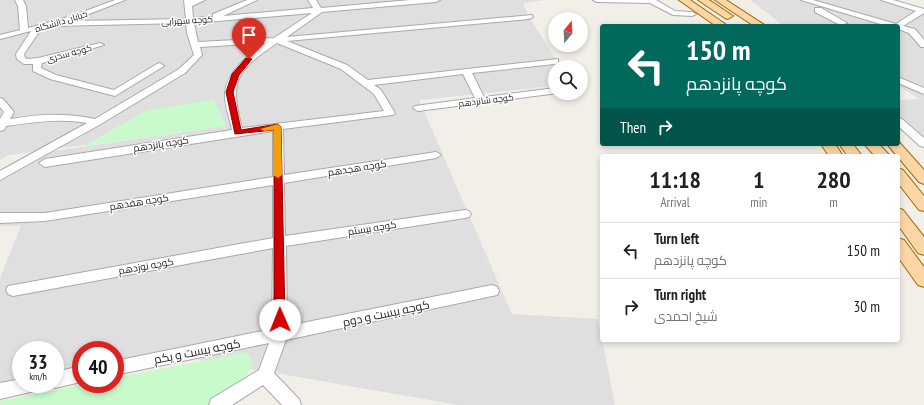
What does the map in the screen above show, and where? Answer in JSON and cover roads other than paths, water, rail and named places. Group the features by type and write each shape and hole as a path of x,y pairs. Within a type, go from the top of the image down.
{"main road":[{"path":"703,0 742,24"},
{"path":"720,0 759,24"},
{"path":"679,1 692,14 705,24"},
{"path":"679,1 719,24"},
{"path":"873,146 881,154"},
{"path":"895,146 924,179"},
{"path":"900,176 924,206"},
{"path":"900,217 924,249"},
{"path":"900,247 924,280"}],"street":[{"path":"19,0 22,6 24,32"},
{"name":"خیابان دانشگاه","path":"0,37 55,24 121,0"},
{"path":"0,176 98,122 182,71 198,55 189,22 188,2 201,0"},
{"path":"208,20 253,0"},
{"path":"238,132 230,92 236,74 249,59 319,10 312,0"},
{"name":"کوچه سهرابی","path":"55,24 189,22 436,0"},
{"path":"597,0 652,1 673,13 692,14"},
{"path":"799,0 844,24 854,14"},
{"path":"804,0 890,24"},
{"path":"885,0 923,11"},
{"path":"900,24 923,11"},
{"path":"196,45 276,40 528,17"},
{"path":"900,27 924,35"},
{"path":"37,29 20,54 21,59 27,62 38,61 36,69 52,78 115,93 160,66"},
{"path":"912,31 924,45"},
{"path":"217,405 264,375 280,335 278,127 390,113 378,92 344,67 276,40"},
{"name":"کوچه سحری","path":"38,61 100,45"},
{"path":"366,83 548,62"},
{"path":"466,71 481,101"},
{"path":"900,81 924,91"},
{"name":"کوچه شانزدهم","path":"418,108 548,92"},
{"path":"0,101 9,112 1,125"},
{"path":"1,125 31,119 70,117 98,122"},
{"path":"900,123 924,144"},
{"name":"کوچه پانزدهم","path":"45,163 278,127"},
{"name":"کوچه هجدهم","path":"278,180 436,155"},
{"name":"کوچه هفدهم","path":"0,218 45,217 278,180"},
{"name":"کوچه بیستم","path":"278,242 466,214"},
{"name":"کوچه نوزدهم","path":"13,290 278,242"},
{"name":"کوچه بیست و دوم","path":"280,335 492,291"},
{"name":"کوچه بیست و یکم","path":"124,366 280,335"},
{"path":"264,375 293,405"},
{"path":"0,391 12,388"}]}
